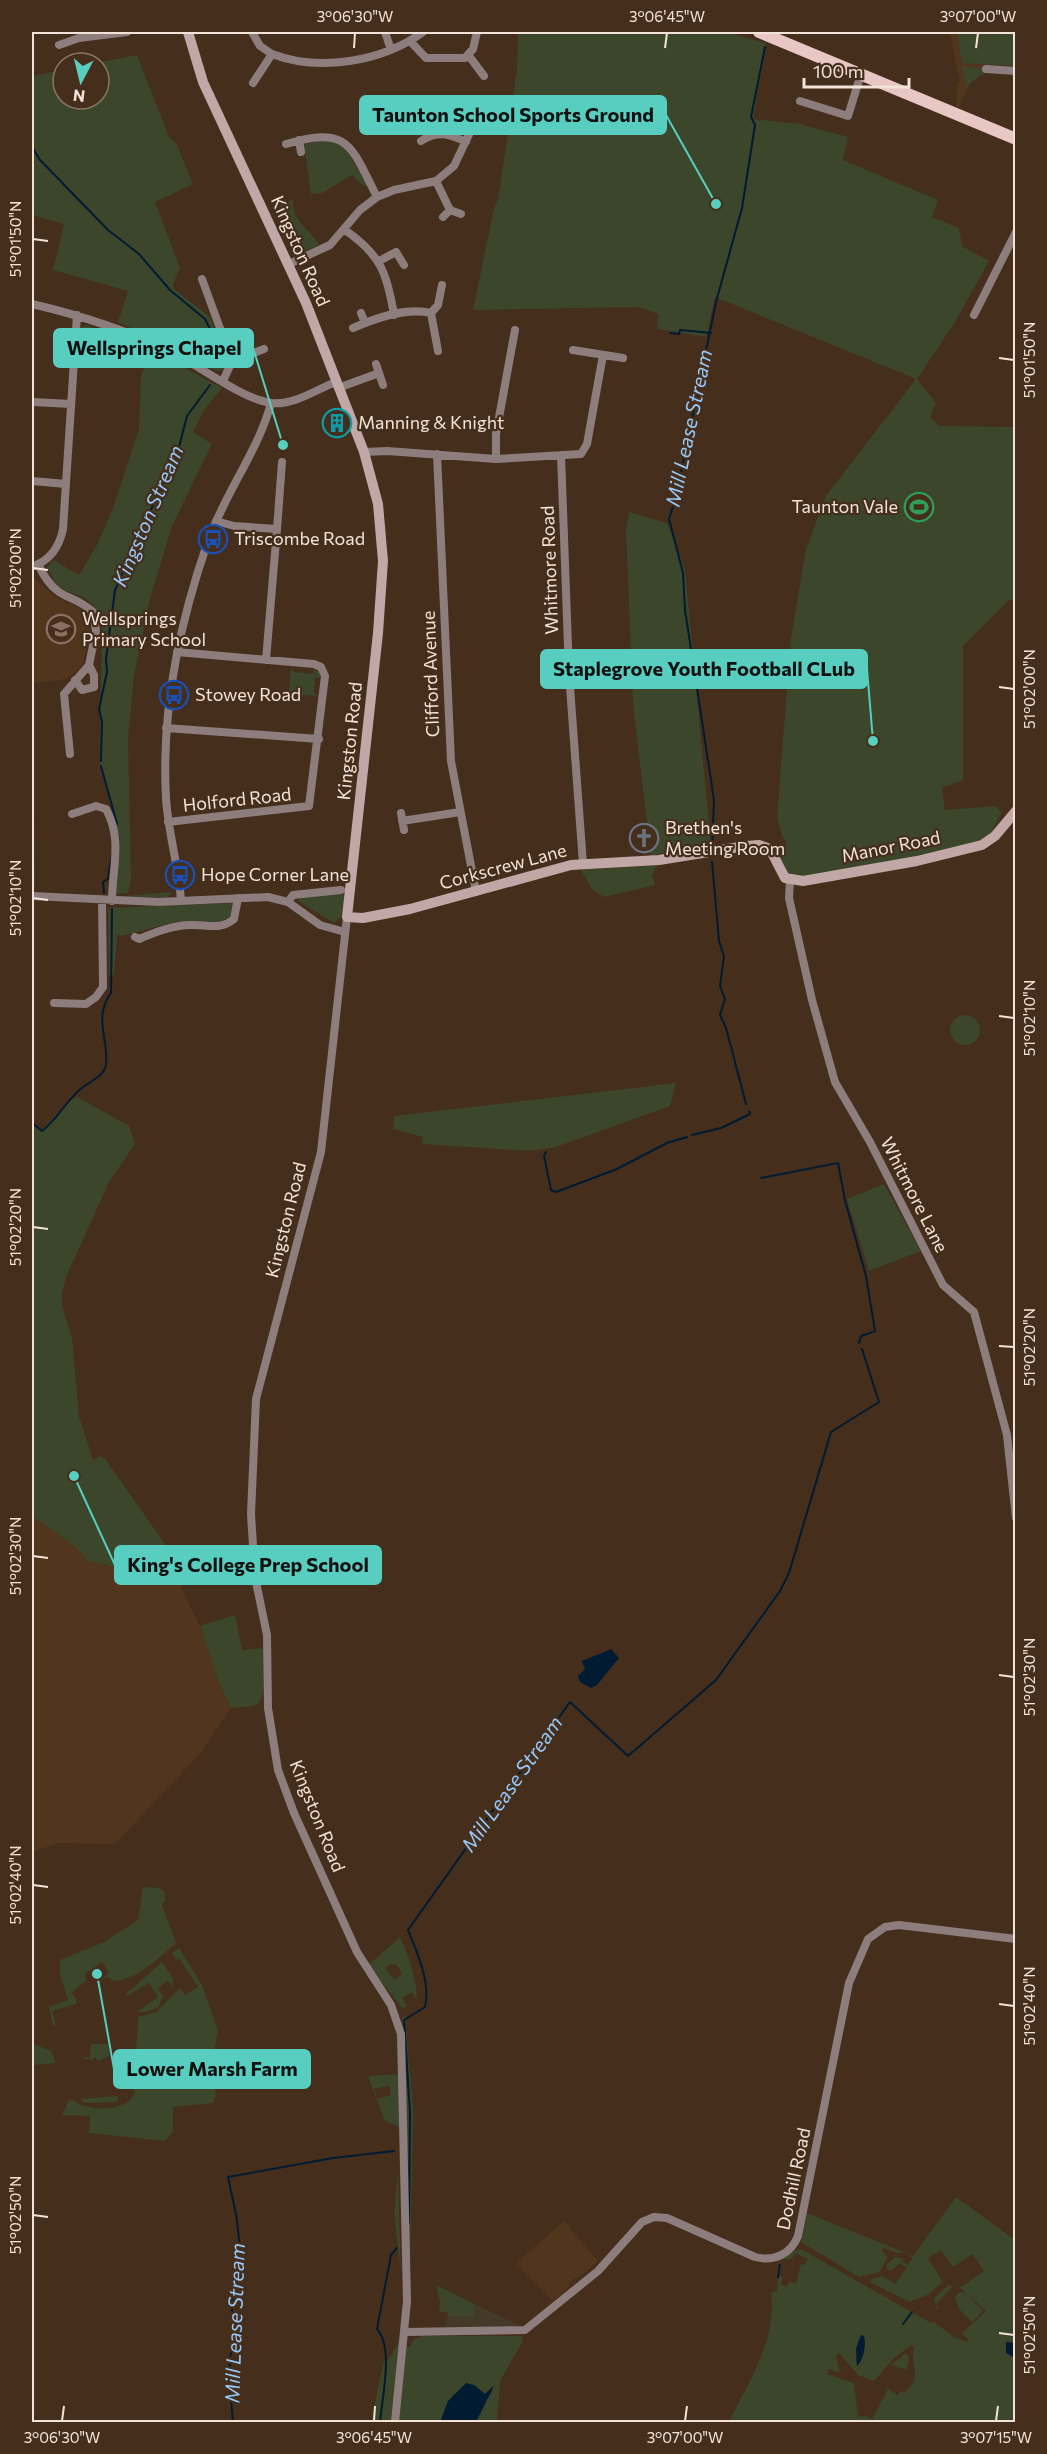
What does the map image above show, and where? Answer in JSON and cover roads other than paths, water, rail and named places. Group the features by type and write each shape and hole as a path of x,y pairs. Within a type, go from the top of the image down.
{"main road":[{"path":"759,32 1016,139"}],"street":[{"path":"64,40 127,32"},
{"name":"Kingston Road","path":"188,32 203,82 289,264 364,452 378,504 383,561 361,805 321,1152 256,1399 251,1514 255,1577 267,1635 268,1708 278,1770 357,1952 391,2005 401,2034 405,2332 395,2422"},
{"path":"252,32 260,46 272,54 315,63 351,60 391,50 423,32"},
{"path":"385,32 391,50"},
{"path":"469,56 477,32"},
{"path":"410,41 426,58 469,56"},
{"path":"253,82 272,54"},
{"path":"469,56 484,76"},
{"path":"986,69 1016,71"},
{"path":"800,101 808,109 848,117 861,74"},
{"path":"425,125 429,136"},
{"path":"289,264 330,245 360,210 377,197 394,190 436,181 454,166 472,128"},
{"path":"421,141 429,136 442,133 466,142"},
{"path":"286,144 326,135 344,142 377,197"},
{"path":"299,140 301,152"},
{"path":"436,181 450,210 461,214"},
{"path":"443,217 450,210"},
{"path":"345,230 362,242 379,261 389,284 394,315"},
{"path":"974,315 1015,233"},
{"path":"398,242 396,252 404,265"},
{"path":"379,261 396,252"},
{"path":"202,279 232,361 223,381"},
{"path":"431,313 438,305 442,285"},
{"path":"200,301 209,298"},
{"path":"32,304 77,315 152,343 223,381 271,403 286,402 379,373"},
{"path":"353,328 394,315 422,311 431,313"},
{"path":"361,313 365,323"},
{"path":"431,313 438,351"},
{"path":"70,754 64,694 89,665 96,631 93,612 73,597 60,593 34,566 52,555 61,538 77,315"},
{"path":"496,459 496,435 515,330"},
{"path":"436,342 447,340"},
{"path":"232,361 264,349"},
{"path":"573,350 623,358"},
{"path":"364,452 437,454 496,459 584,452 603,355"},
{"path":"375,364 383,385"},
{"path":"32,402 71,404"},
{"path":"181,901 168,822 166,728 177,652 193,586 216,521 259,434 271,403"},
{"name":"Clifford Avenue","path":"437,454 451,761 476,892"},
{"name":"Whitmore Road","path":"561,455 569,673 583,864"},
{"path":"266,660 282,462"},
{"path":"32,481 66,484"},
{"path":"216,521 234,525 277,528"},
{"name":"Holford Road","path":"168,822 309,806 325,676 323,670 314,664 177,652"},
{"path":"75,680 82,690 94,687 94,675 89,665"},
{"path":"166,728 319,739"},
{"path":"72,814 96,806 106,809 114,824 117,841 112,901"},
{"name":"Manor Road","path":"790,880 803,881 917,861 982,845 992,839 1016,811"},
{"path":"404,830 401,817 460,812"},
{"name":"Corkscrew Lane","path":"347,916 380,915 476,892 560,867 660,860 753,845 765,847 773,854 780,871 790,880"},
{"name":"Whitmore Lane","path":"790,880 789,898 819,1031 833,1076 870,1142 943,1285 974,1312 1007,1435 1016,1518"},
{"path":"288,902 293,895 341,890"},
{"path":"32,896 112,901 268,897 288,902 320,925 345,932"},
{"path":"138,940 152,932 177,927 223,926 234,919 238,898"},
{"path":"54,1003 63,1008 86,1004 96,997 103,987 102,900"},
{"name":"Dodhill Road","path":"405,2332 525,2330 572,2295 598,2271 642,2222 654,2217 667,2218 755,2258 768,2259 784,2254 798,2236 849,1983 868,1939 885,1927 899,1925 1016,1939"}],"water":[{"path":"611,1649 619,1658 597,1685 591,1688 580,1682 578,1676 585,1669 582,1661"},
{"path":"861,2335 864,2336 865,2348 857,2366 856,2349"},
{"path":"1006,2342 1015,2343 1015,2358 1006,2353"},
{"path":"466,2383 474,2385 485,2394 494,2386 476,2422 440,2422 448,2401"}],"waterway":[{"name":"Mill Lease Stream","path":"712,849 714,800 685,610 683,573 669,519 676,497 716,302 742,208 755,125 751,117 765,47"},
{"name":"Kingston Stream","path":"32,147 40,160 108,230 139,254 170,290 205,319 211,331 215,366"},
{"path":"670,333 679,334 680,330 711,333"},
{"name":"Kingston Stream","path":"101,761 102,722 99,709 107,672 106,659 115,590 179,447 187,416 210,385"},
{"name":"Kingston Stream","path":"101,766 117,824"},
{"name":"Kingston Stream","path":"104,893 103,882 108,879 112,854"},
{"name":"Mill Lease Stream","path":"712,862 719,941 724,956 720,986 725,999 720,1015 726,1028 746,1104"},
{"name":"Kingston Stream","path":"32,1123 42,1131 77,1092 105,1069 102,1020 103,1011 111,993 112,909"},
{"path":"692,1135 721,1128 750,1114 749,1111"},
{"path":"546,1152 544,1156 551,1190 556,1192 617,1169 667,1143 687,1137"},
{"name":"Mill Lease Stream","path":"761,1178 838,1163 845,1200 866,1276 875,1331 861,1336 859,1343"},
{"name":"Mill Lease Stream","path":"409,2223 410,2112 404,2020 425,2007 426,1988 422,1968 408,1930 570,1702 628,1756 716,1680 780,1591 789,1573 831,1432 879,1402 862,1349"},
{"name":"Mill Lease Stream","path":"233,2422 229,2377 230,2357 235,2340 232,2308 240,2247 228,2177 333,2158 394,2151"},
{"path":"380,2422 386,2360 382,2337 377,2329 391,2255 397,2248"},
{"path":"778,2277 780,2265"},
{"path":"903,2324 912,2312"}],"place":[{"name":"Taunton School Sports Ground","path":"716,204"},
{"name":"Manning & Knight","path":"337,423"},
{"name":"Wellsprings Chapel","path":"283,445"},
{"name":"Taunton Vale","path":"919,507"},
{"name":"Triscombe Road","path":"213,539"},
{"name":"Wellsprings Primary School","path":"61,629"},
{"name":"Stowey Road","path":"174,695"},
{"name":"Staplegrove Youth Football CLub","path":"873,741"},
{"name":"Brethen's Meeting Room","path":"644,838"},
{"name":"Hope Corner Lane","path":"180,875"},
{"name":"King's College Prep School","path":"74,1476"},
{"name":"Lower Marsh Farm","path":"97,1974"}]}
